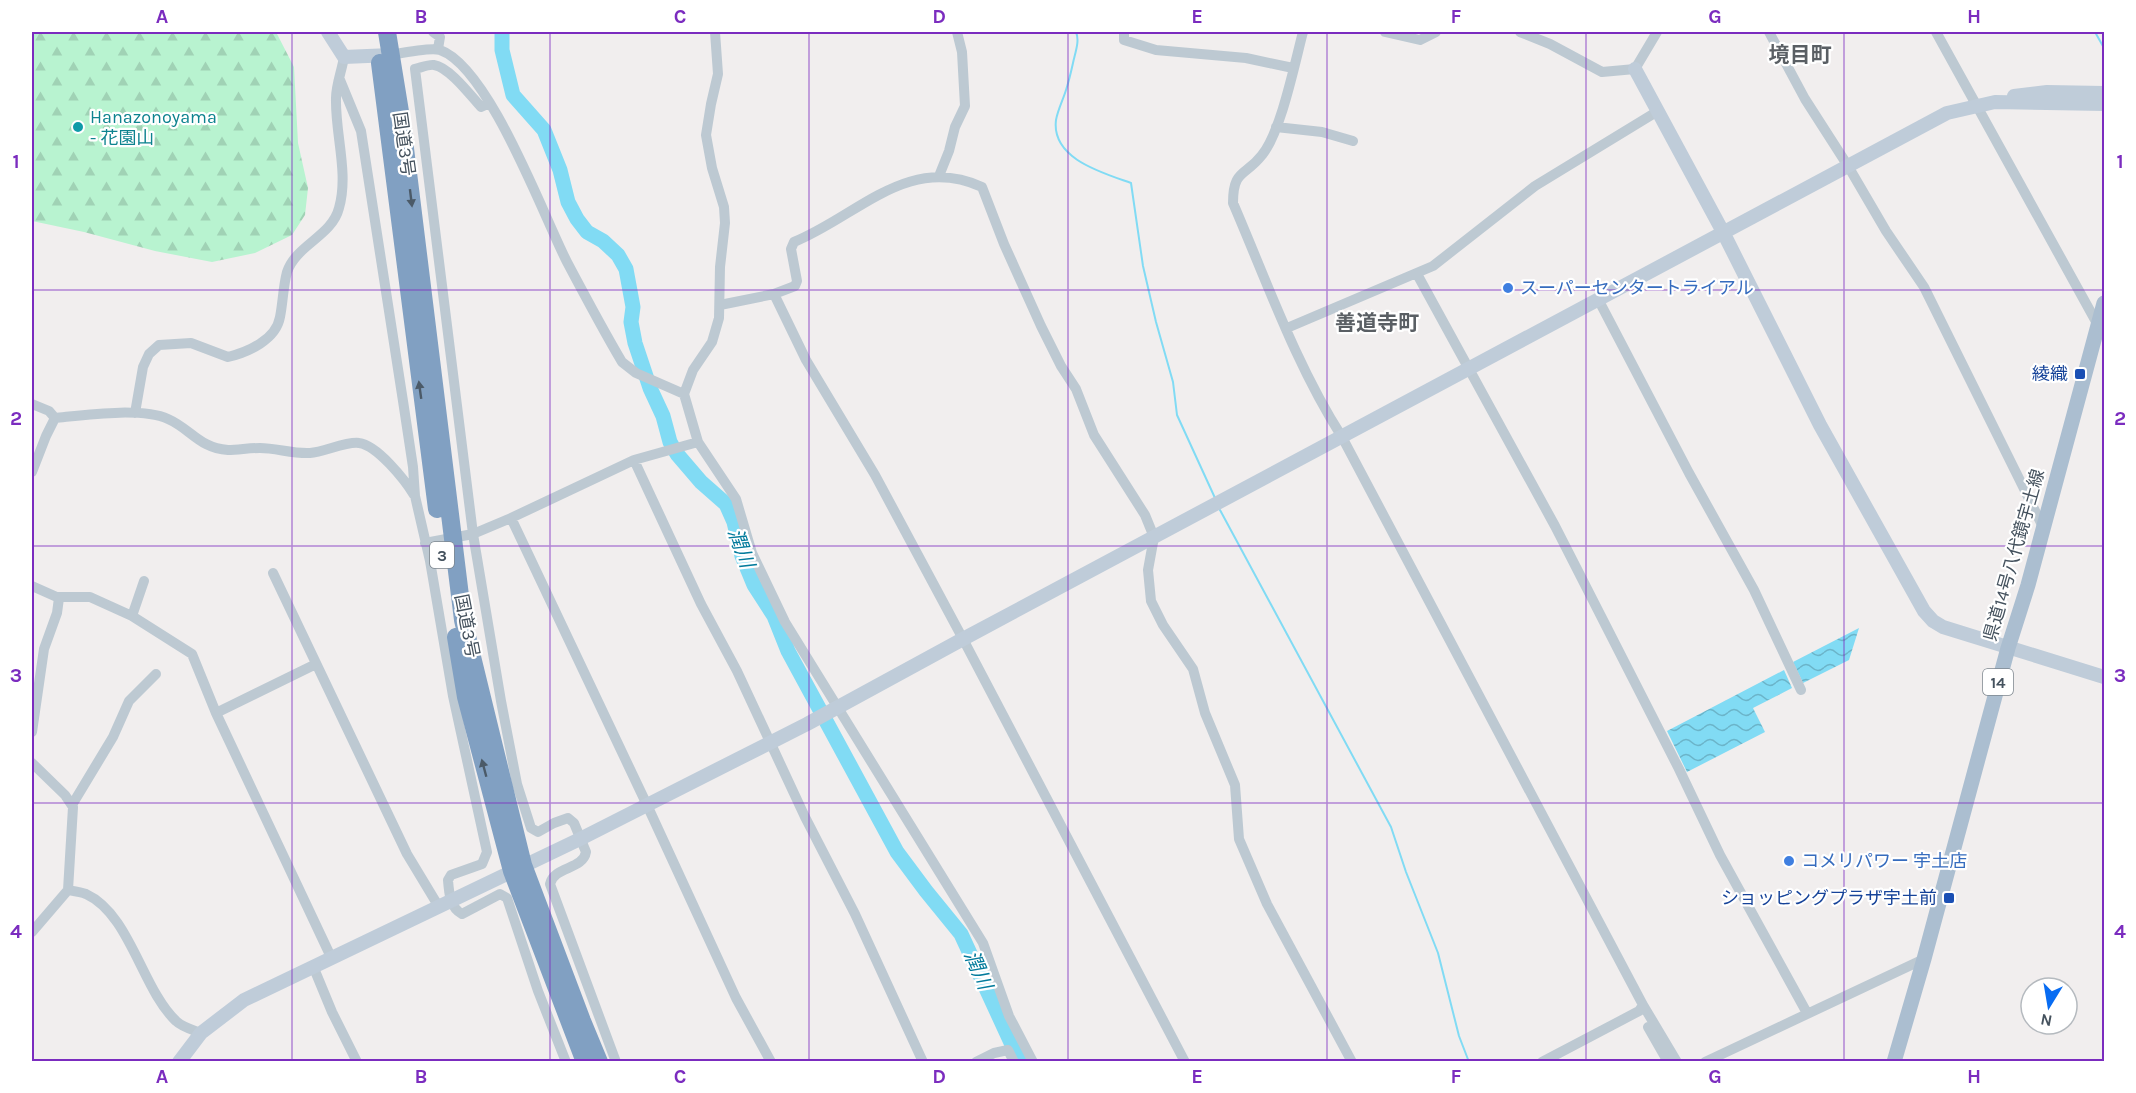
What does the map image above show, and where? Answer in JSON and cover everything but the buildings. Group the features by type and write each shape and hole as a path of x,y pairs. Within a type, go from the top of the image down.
{"highway":[{"name":"国道3号","path":"382,33 439,540 466,697 517,868 585,1062"},
{"name":"国道3号","path":"517,868 599,1062"}],"main road":[{"name":"県道14号八代鏡宇土線","path":"1894,1062 2104,303"}],"street":[{"path":"135,413 143,367 149,354 159,345 191,343 228,357 270,337 277,327 288,270 297,256 333,222 339,211 343,181 336,97 344,57 328,32"},
{"path":"433,32 440,37 438,49"},
{"path":"715,32 718,74 706,135 712,168 724,207 725,236 720,267 718,325 712,342 693,370 684,394 695,443 736,499 752,553 784,622 983,943 1009,1016 1033,1062"},
{"path":"939,176 955,127 965,106 962,52 957,32"},
{"path":"1124,32 1124,40 1156,50 1246,58 1293,68"},
{"path":"1304,32 1276,127 1263,154 1236,178 1233,203 1324,408 1342,437 1668,1062"},
{"path":"1385,32 1420,40 1436,32"},
{"path":"1520,32 1550,44 1602,72 1635,69"},
{"path":"1635,69 1657,32"},
{"path":"1769,32 1805,99 1886,231 1924,287 2043,527"},
{"path":"1936,32 2099,327"},
{"path":"344,57 438,49 458,60 477,82 490,103 534,188 567,261 622,362 636,373 684,394"},
{"path":"490,103 481,107 457,80 434,65 415,69 473,534 515,774 531,828 538,832 568,818 574,822 586,852 582,861 555,874 550,884 616,1062"},
{"path":"1635,69 1723,232 1820,425 1924,611 1933,621 1943,627 2104,677"},
{"path":"340,80 361,131 405,412 415,496"},
{"path":"179,1062 201,1033 244,1000 580,839 771,743 1947,113 2022,94 2104,93"},
{"path":"1995,102 2104,104"},
{"path":"1287,328 1433,266 1535,186 1658,111"},
{"path":"1276,127 1322,132 1353,141"},
{"path":"720,305 774,294 795,285 797,281 791,249 794,242 818,232 884,190 905,182 939,176 969,181 982,187 1004,244 1041,326 1061,366 1076,389 1094,435 1136,498 1154,537 1148,570 1151,601 1163,625 1193,669 1205,713 1234,785 1239,839 1267,904 1352,1062"},
{"path":"1418,274 1555,526 1720,855 1807,1013"},
{"path":"774,294 806,360 875,475 963,639 1185,1062"},
{"path":"1598,299 1683,462 1754,590 1800,690"},
{"path":"32,404 49,411 55,418"},
{"path":"55,418 154,414 169,419 209,446 228,450 261,448 308,453 358,442 369,447 394,467 406,481 439,540"},
{"path":"32,472 55,418"},
{"path":"439,540 473,534 634,460 695,443"},
{"path":"634,460 701,604 737,671 805,817 889,983 923,1062"},
{"path":"511,518 736,998 771,1062"},
{"path":"439,540 430,561 453,696 487,852 482,864 451,875 448,880 445,904"},
{"path":"273,573 406,854 445,904 458,913 462,914 500,894 507,898 538,990 566,1062"},
{"path":"132,616 144,581"},
{"path":"32,586 57,597 90,597 132,616 192,654 216,713 331,957"},
{"path":"32,732 44,649 57,613 59,598 57,597"},
{"path":"216,713 316,664"},
{"path":"72,805 113,737 129,701 156,674"},
{"path":"32,763 65,795 72,805 73,817 68,890 32,932"},
{"path":"68,890 86,894 102,905 120,926 165,1009 178,1023 201,1033"},
{"path":"1705,1062 1924,959"},
{"path":"313,966 332,1012 357,1062"},
{"path":"1542,1062 1641,1008"},
{"path":"1641,1008 1677,1062"},
{"path":"976,1062 994,1053 1008,1050 1014,1062"}],"green space":[{"path":"32,32 276,32 294,67 298,143 308,188 305,215 292,235 255,253 212,262 155,251 32,221"}],"water":[{"path":"1859,628 1849,660 1803,683 1793,662"},
{"path":"1784,670 1792,688 1753,708 1765,732 1687,772 1667,731"}],"waterway":[{"name":"潤川","path":"502,32 502,50 513,95 544,130 560,170 568,202 587,232 603,241 618,255 626,269 633,307 631,322 635,343 650,388 663,416 670,442 677,454 701,482 726,504 734,522 742,556 754,585 774,616 788,651 897,852 961,934 1020,1062"},
{"path":"1076,32 1077,47 1056,120 1057,133 1062,145 1081,162 1131,183 1143,266 1173,382 1177,415 1215,498"},
{"path":"2095,32 2104,48"},
{"path":"1220,510 1391,827 1438,953 1459,1036 1469,1062"}],"place":[{"name":"Hanazonoyama - 花園山","path":"78,127"},
{"name":"スーパーセンタートライアル","path":"1508,288"},
{"name":"綾織","path":"2080,374"},
{"name":"コメリパワー 宇土店","path":"1789,861"},
{"name":"ショッピングプラザ宇土前","path":"1949,898"}],"district":[{"name":"境目町","path":"1800,55"},
{"name":"善道寺町","path":"1377,323"}]}
